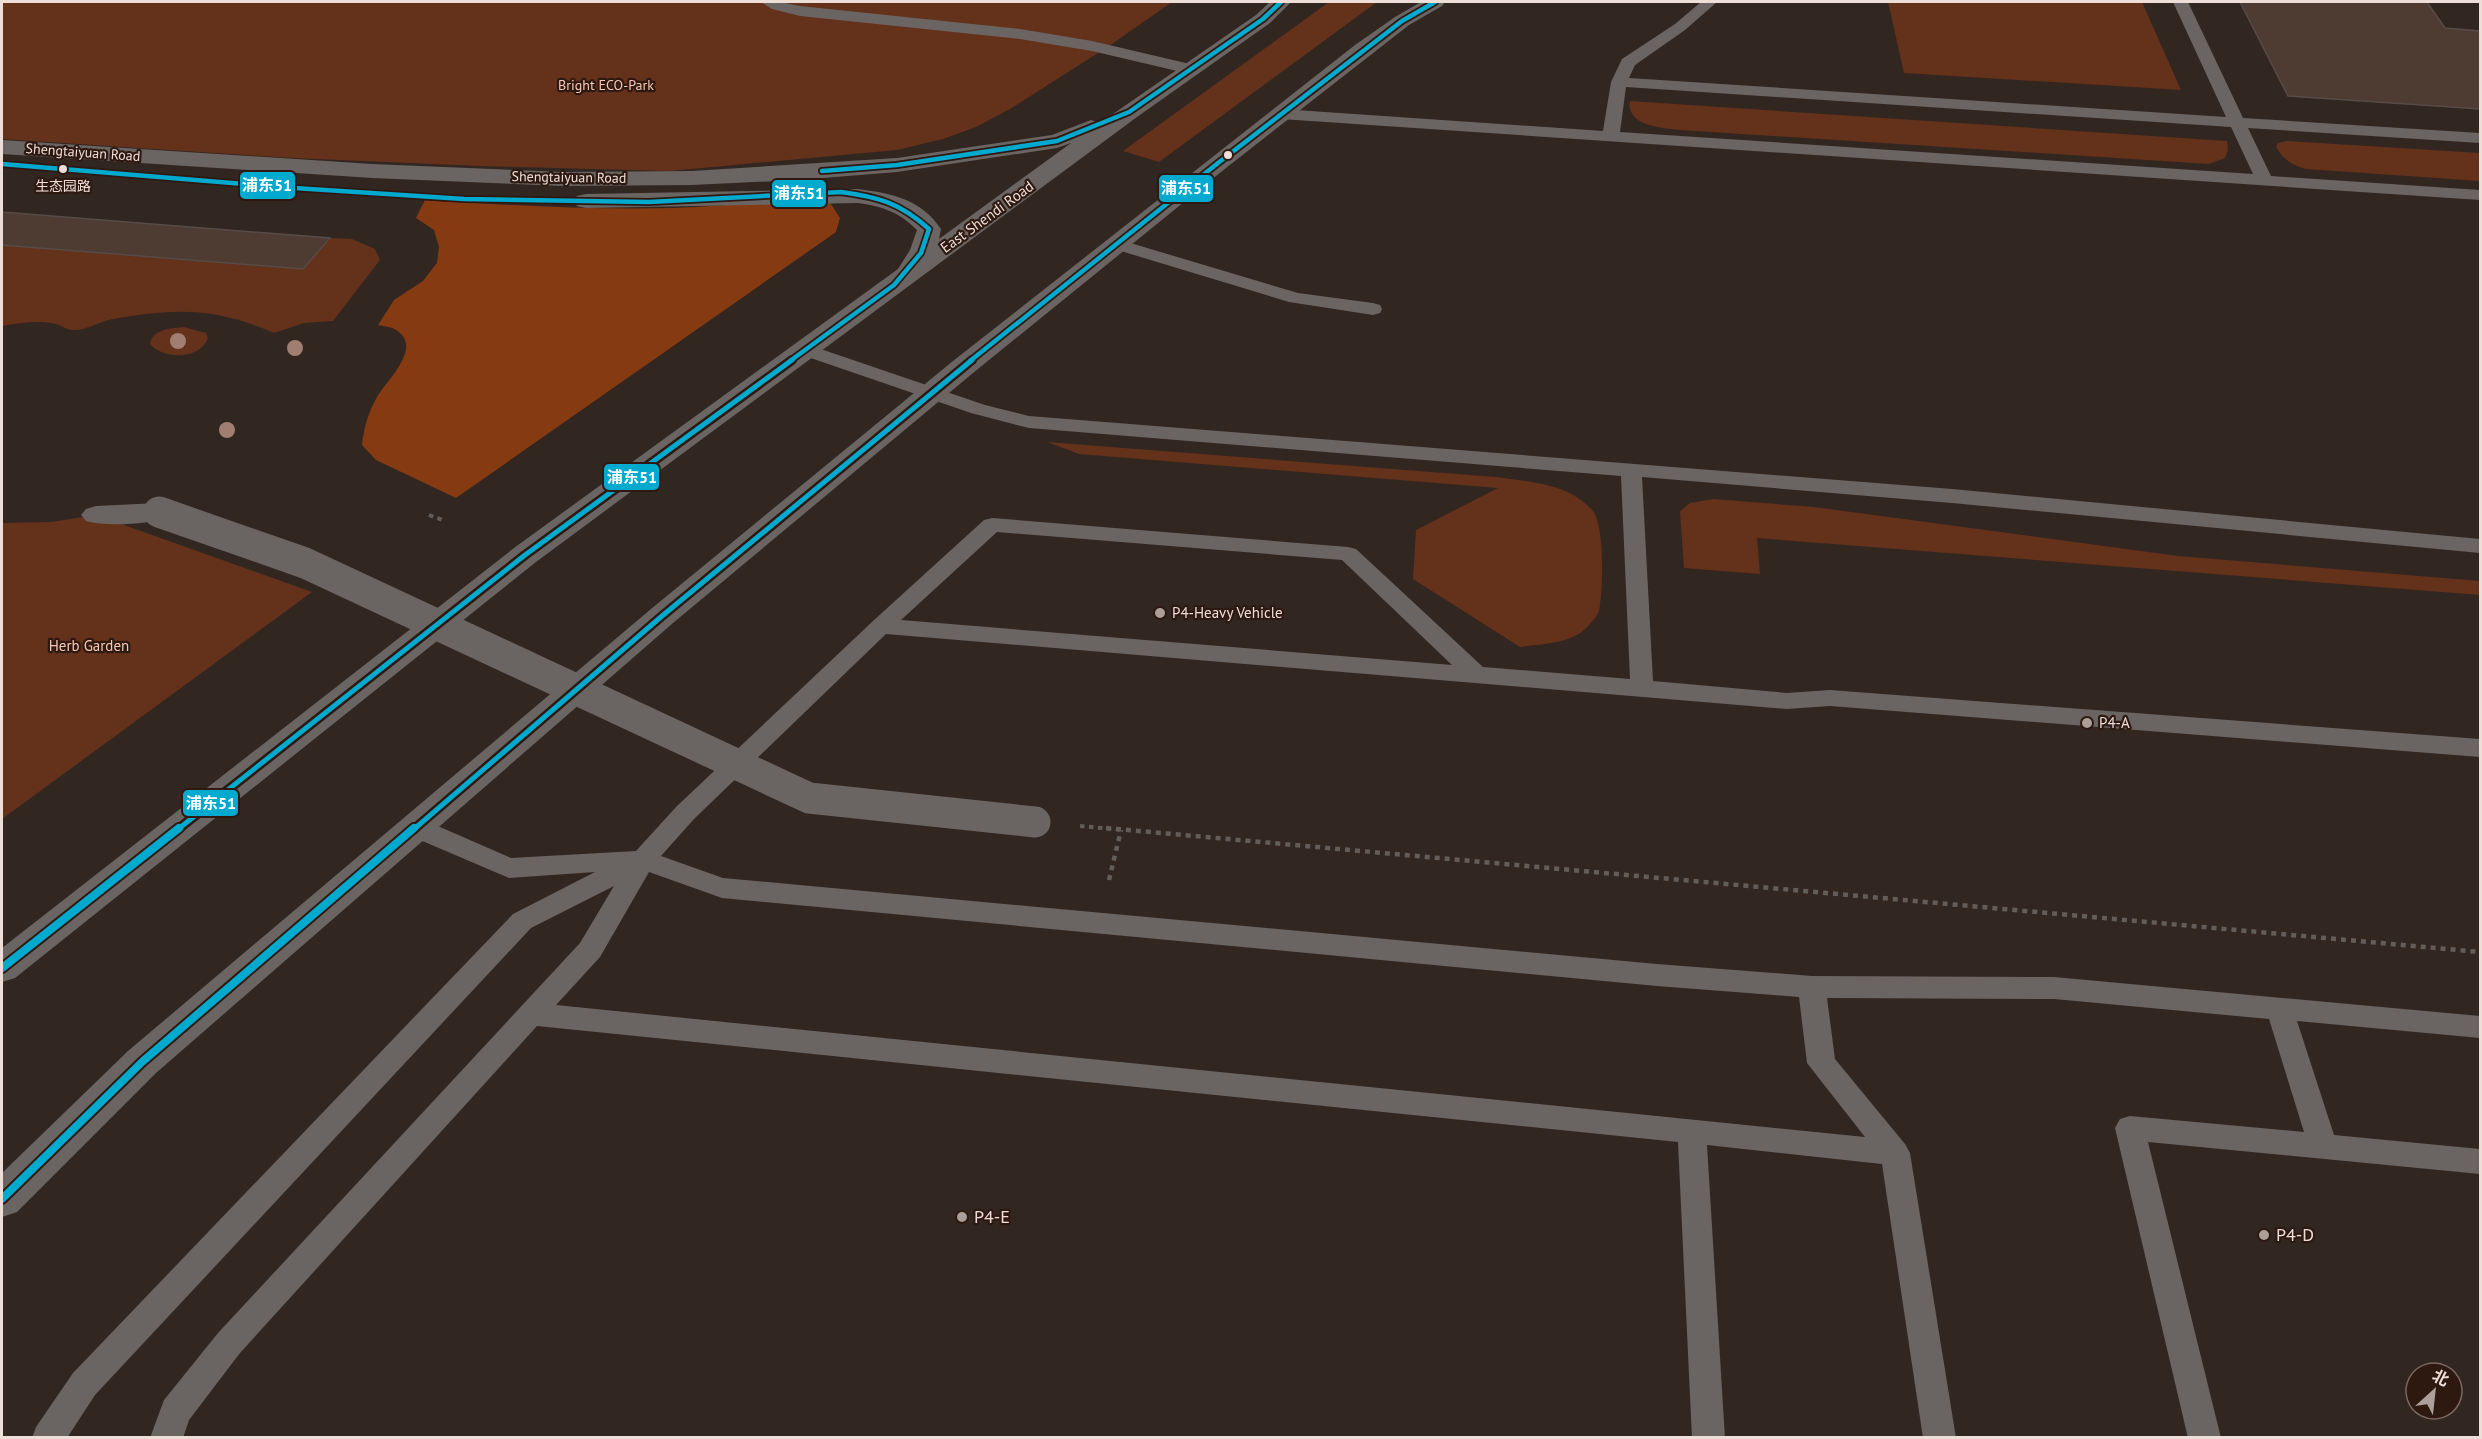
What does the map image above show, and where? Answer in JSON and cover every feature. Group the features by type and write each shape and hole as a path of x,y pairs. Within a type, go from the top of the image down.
{"street":[{"name":"East Shendi Road","path":"2,968 442,618 525,555 1129,112 1263,19 1281,2"},
{"path":"2,1199 142,1062 654,623 1117,244 1363,50 1402,21 1436,2"},
{"name":"Shengtaiyuan Road","path":"2,147 384,171 563,179 692,178 886,166 972,154 1057,141 1129,112"},
{"name":"Shengtaiyuan Road","path":"2,164 225,183 557,201 703,201 804,195 867,197 895,203 917,216 929,228 928,242 920,257 894,285"},
{"path":"96,515 159,512 305,563 809,798 1035,822"}],"lane":[{"path":"769,2 800,11 1092,46 1190,69"},
{"path":"1611,136 1620,82 1628,62 1680,27 1709,2"},
{"path":"2181,2 2264,180"},
{"path":"1620,82 2481,138"},
{"path":"1281,114 2481,195"},
{"path":"1117,244 1296,298 1373,309"},
{"path":"806,350 931,394 1029,422 1952,496 2481,546"},
{"path":"1631,470 1642,688"},
{"path":"166,1437 176,1411 229,1343 590,950 643,860 686,813 881,626 992,525 1348,554 1477,675"},
{"path":"881,626 1787,701 1830,698 2481,748"},
{"path":"415,827 509,868 643,860 722,888 1658,975 1812,987 2054,988 2481,1027"},
{"path":"48,1437 84,1384 522,921 643,860"},
{"path":"1812,987 1821,1063 1895,1153 1940,1437"},
{"path":"2279,1008 2323,1146"},
{"path":"531,1014 1895,1153"},
{"path":"2205,1437 2130,1128 2481,1162"},
{"path":"1692,1131 1709,1437"}],"path":[{"path":"429,515 445,521"},
{"path":"1035,822 2481,952"},
{"path":"1107,886 1121,830"}],"green space":[{"name":"Bright ECO-Park","path":"2,2 1172,2 1112,44 1010,109 976,127 943,139 897,150 670,171 292,158 2,139"},
{"path":"1329,2 1377,2 1159,162 1123,151"},
{"path":"1888,2 2142,2 2181,90 1904,73"},
{"path":"1630,101 2227,141 2228,150 2225,158 2209,164 1680,130 1655,127 1639,121 1633,116"},
{"path":"2287,141 2480,153 2480,181 2306,169 2289,161 2276,147 2278,143"},
{"path":"330,238 352,239 375,249 380,260 333,321 304,323 274,333 233,318 195,312 176,312 113,319 78,330 43,322 2,326 2,245 302,269"},
{"path":"184,327 206,333 208,338 198,350 190,354 172,355 150,344 158,332"},
{"path":"1047,442 1496,477 1548,485 1583,502 1593,511 1597,519 1602,560 1599,611 1587,627 1571,638 1520,647 1413,579 1416,530 1498,488 1079,454"},
{"path":"1713,499 1814,507 2178,556 2480,581 2480,595 1757,538 1760,574 1684,568 1680,511 1690,503"},
{"name":"Herb Garden","path":"96,515 312,592 2,819 2,523 51,522"}],"shaded area":[{"path":"425,200 611,208 829,201 840,218 836,232 456,498 376,460 362,445 371,409 405,354 404,337 390,327 378,325 394,300 423,281 437,263 439,247 434,230 416,218"}],"building":[{"path":"2240,2 2427,2 2445,28 2480,31 2480,109 2288,96"},
{"path":"2,212 330,238 303,269 2,245"}],"transit line":[{"name":"浦东51","path":"822,171 897,165 1057,141 1129,112 1263,19 1281,2"},
{"name":"浦东51","path":"2,1199 142,1062 662,616 963,367 1218,163 1402,21 1435,2"},
{"name":"浦东51","path":"2,164 279,187 464,199 649,202 841,192 889,201 911,212 929,229 921,253 894,285 525,555 2,968"}],"place":[{"name":"生态园路","path":"63,169"},
{"name":"P4-Heavy Vehicle","path":"1160,613"},
{"name":"P4-A","path":"2087,723"},
{"name":"P4-E","path":"962,1217"},
{"name":"P4-D","path":"2264,1235"}]}
